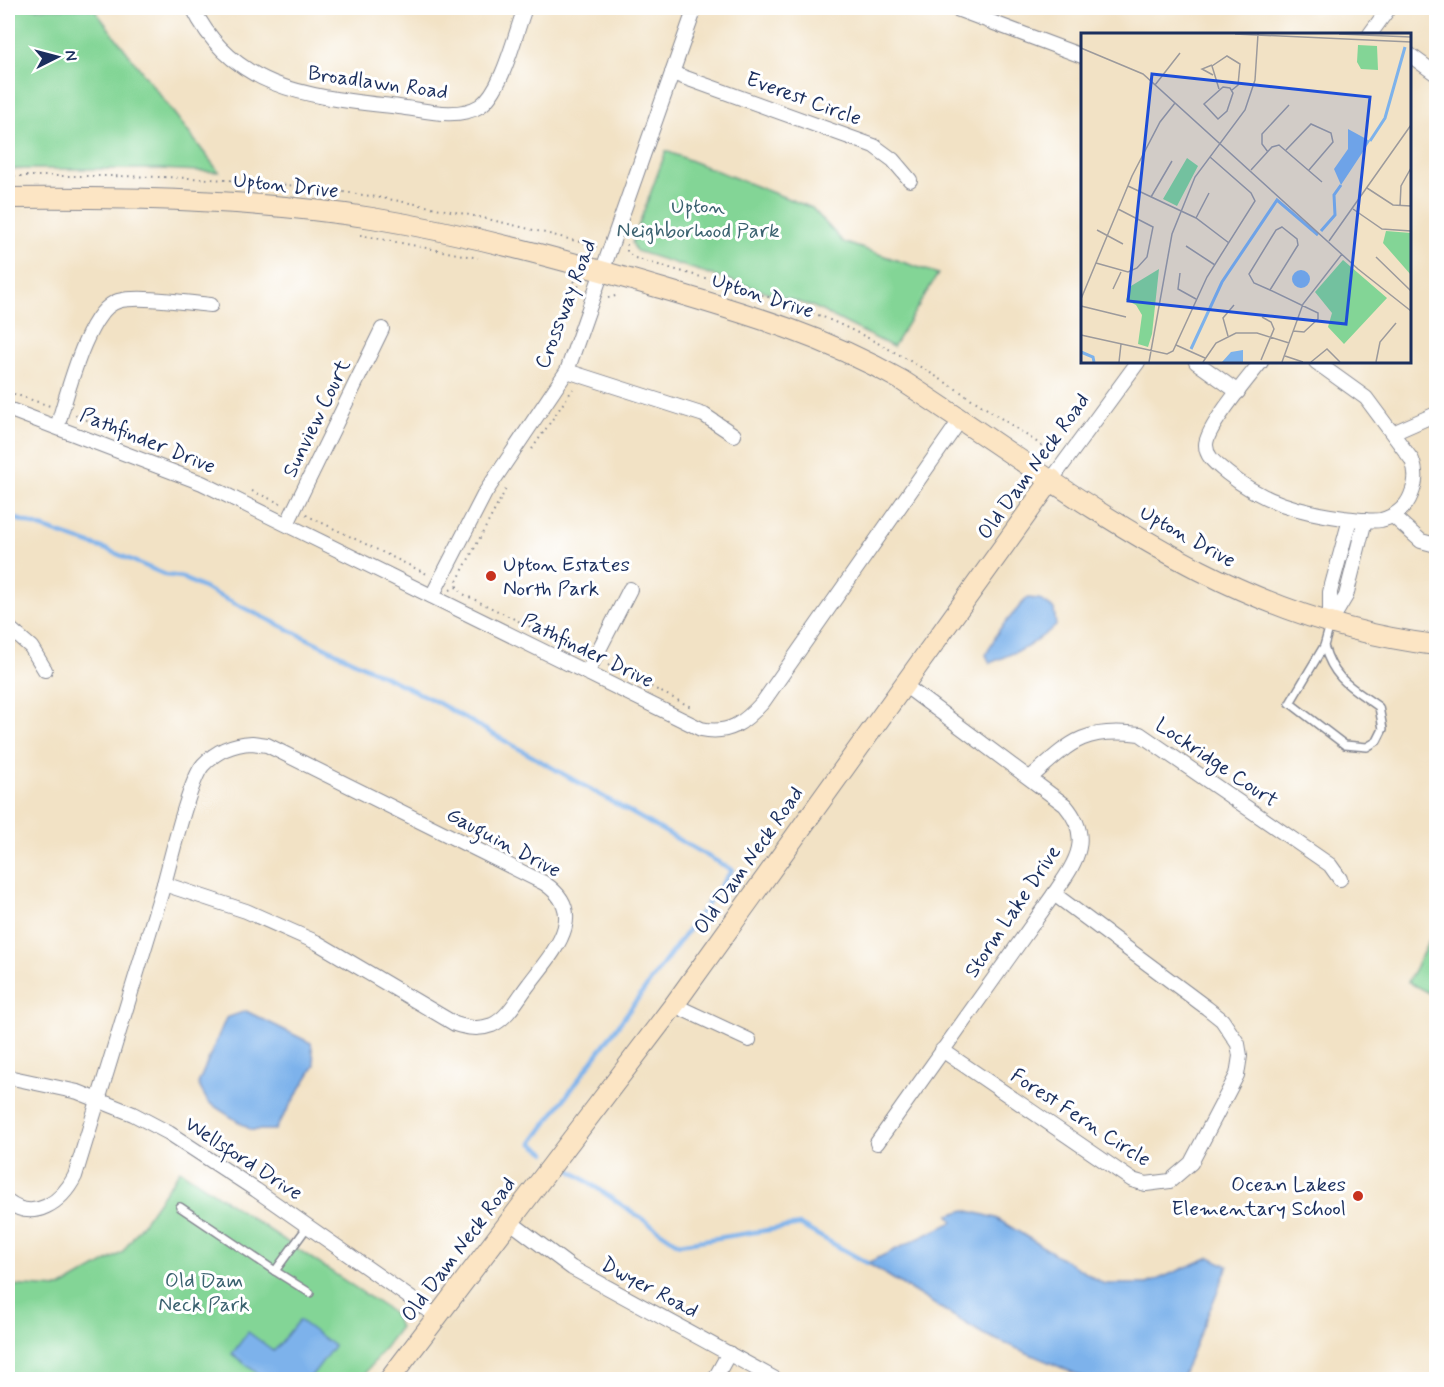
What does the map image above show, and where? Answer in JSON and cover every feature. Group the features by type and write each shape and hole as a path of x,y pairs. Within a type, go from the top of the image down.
{"main road":[{"name":"Upton Drive","path":"8,198 192,200 335,214 451,233 601,270 782,324 823,340 902,380 1136,536 1182,562 1277,607 1369,633 1437,645"},
{"name":"Old Dam Neck Road","path":"388,1380 674,1005 1052,479"}],"street":[{"name":"Broadlawn Road","path":"193,8 211,36 226,53 248,70 286,89 310,96 452,113 465,112 479,106 492,93 525,8"},
{"name":"Crossway Road","path":"432,596 485,493 567,370 695,8"},
{"path":"954,8 1081,55"},
{"path":"1375,33 1389,8"},
{"path":"1411,56 1437,74"},
{"name":"Everest Circle","path":"672,73 874,146 893,160 910,180"},
{"path":"57,426 90,331 98,314 107,306 128,299 211,304"},
{"name":"Sunview Court","path":"287,524 382,329"},
{"name":"Old Dam Neck Road","path":"1052,479 1137,363"},
{"path":"1197,363 1238,392"},
{"path":"1260,363 1208,433 1206,450 1214,462 1247,489 1263,498 1314,513 1350,519 1378,521 1393,516 1409,500 1416,478 1412,460 1357,389 1318,363"},
{"path":"567,370 704,415 734,435"},
{"name":"Pathfinder Drive","path":"8,409 202,483 700,729 726,731 738,726 763,702 961,418"},
{"path":"1393,433 1437,414"},
{"path":"1393,516 1421,541 1437,545"},
{"path":"1330,623 1330,592 1350,519"},
{"path":"1330,623 1346,596 1365,520"},
{"path":"587,673 630,589"},
{"path":"8,627 31,647 45,670"},
{"name":"Storm Lake Drive","path":"877,1143 1053,894 1078,855 1080,835 1073,814 1065,805 903,684"},
{"name":"Lockridge Court","path":"1030,778 1075,740 1110,730 1140,734 1330,865 1340,879"},
{"name":"Gauguin Drive","path":"8,1202 24,1210 37,1210 62,1197 75,1176 100,1100 195,776 214,756 238,744 267,745 544,883 558,895 563,905 565,930 561,941 502,1019 492,1025 467,1028 455,1024 316,942 246,911 164,884"},
{"name":"Forest Fern Circle","path":"942,1050 1132,1180 1146,1184 1170,1181 1191,1163 1237,1075 1240,1056 1232,1032 1207,1008 1053,894"},
{"path":"674,1005 749,1040"},
{"name":"Wellsford Drive","path":"8,1077 78,1092 169,1133 308,1226 436,1316"},
{"name":"Dwyer Road","path":"509,1221 572,1268 777,1380"},
{"path":"714,1380 729,1353"}],"lane":[{"path":"1324,646 1329,663 1340,680 1379,707 1383,729 1377,741 1367,747 1345,745 1290,704 1324,646 1330,623"},
{"path":"180,1208 310,1293"},
{"path":"275,1271 308,1226"}],"path":[{"path":"351,233 482,258"},
{"path":"567,278 575,281 580,288"},
{"path":"609,295 623,295"},
{"path":"8,392 63,410 147,446"},
{"path":"252,491 294,509 422,573 427,573 432,596 457,588 463,594 694,709"}],"green space":[{"path":"8,8 94,9 219,172 160,169 8,169"},
{"name":"Upton Neighborhood Park","path":"666,151 812,208 843,242 938,274 893,347 814,307 636,251 632,243"},
{"path":"1436,927 1436,997 1408,982"},
{"name":"Old Dam Neck Park","path":"180,1170 393,1313 400,1327 361,1379 8,1379 8,1285 60,1288 122,1253"}],"water":[{"path":"1027,598 1039,599 1054,609 1056,626 1027,647 990,663 986,655 999,630"},
{"path":"246,1011 311,1043 315,1065 275,1130 251,1130 208,1102 198,1084 226,1018"},
{"path":"965,1210 996,1218 1104,1284 1147,1284 1210,1257 1228,1266 1181,1379 1088,1379 983,1334 867,1263 953,1222 949,1215"},
{"path":"299,1320 334,1346 309,1379 265,1379 232,1354 248,1332 274,1351"}],"waterway":[{"path":"8,516 108,550 166,575 181,577 435,701 732,870 532,1143 546,1153"},
{"path":"566,1167 679,1244 800,1225 867,1263"}],"place":[{"name":"Upton Estates North Park","path":"491,576"},
{"name":"Ocean Lakes Elementary School","path":"1358,1196"}]}
